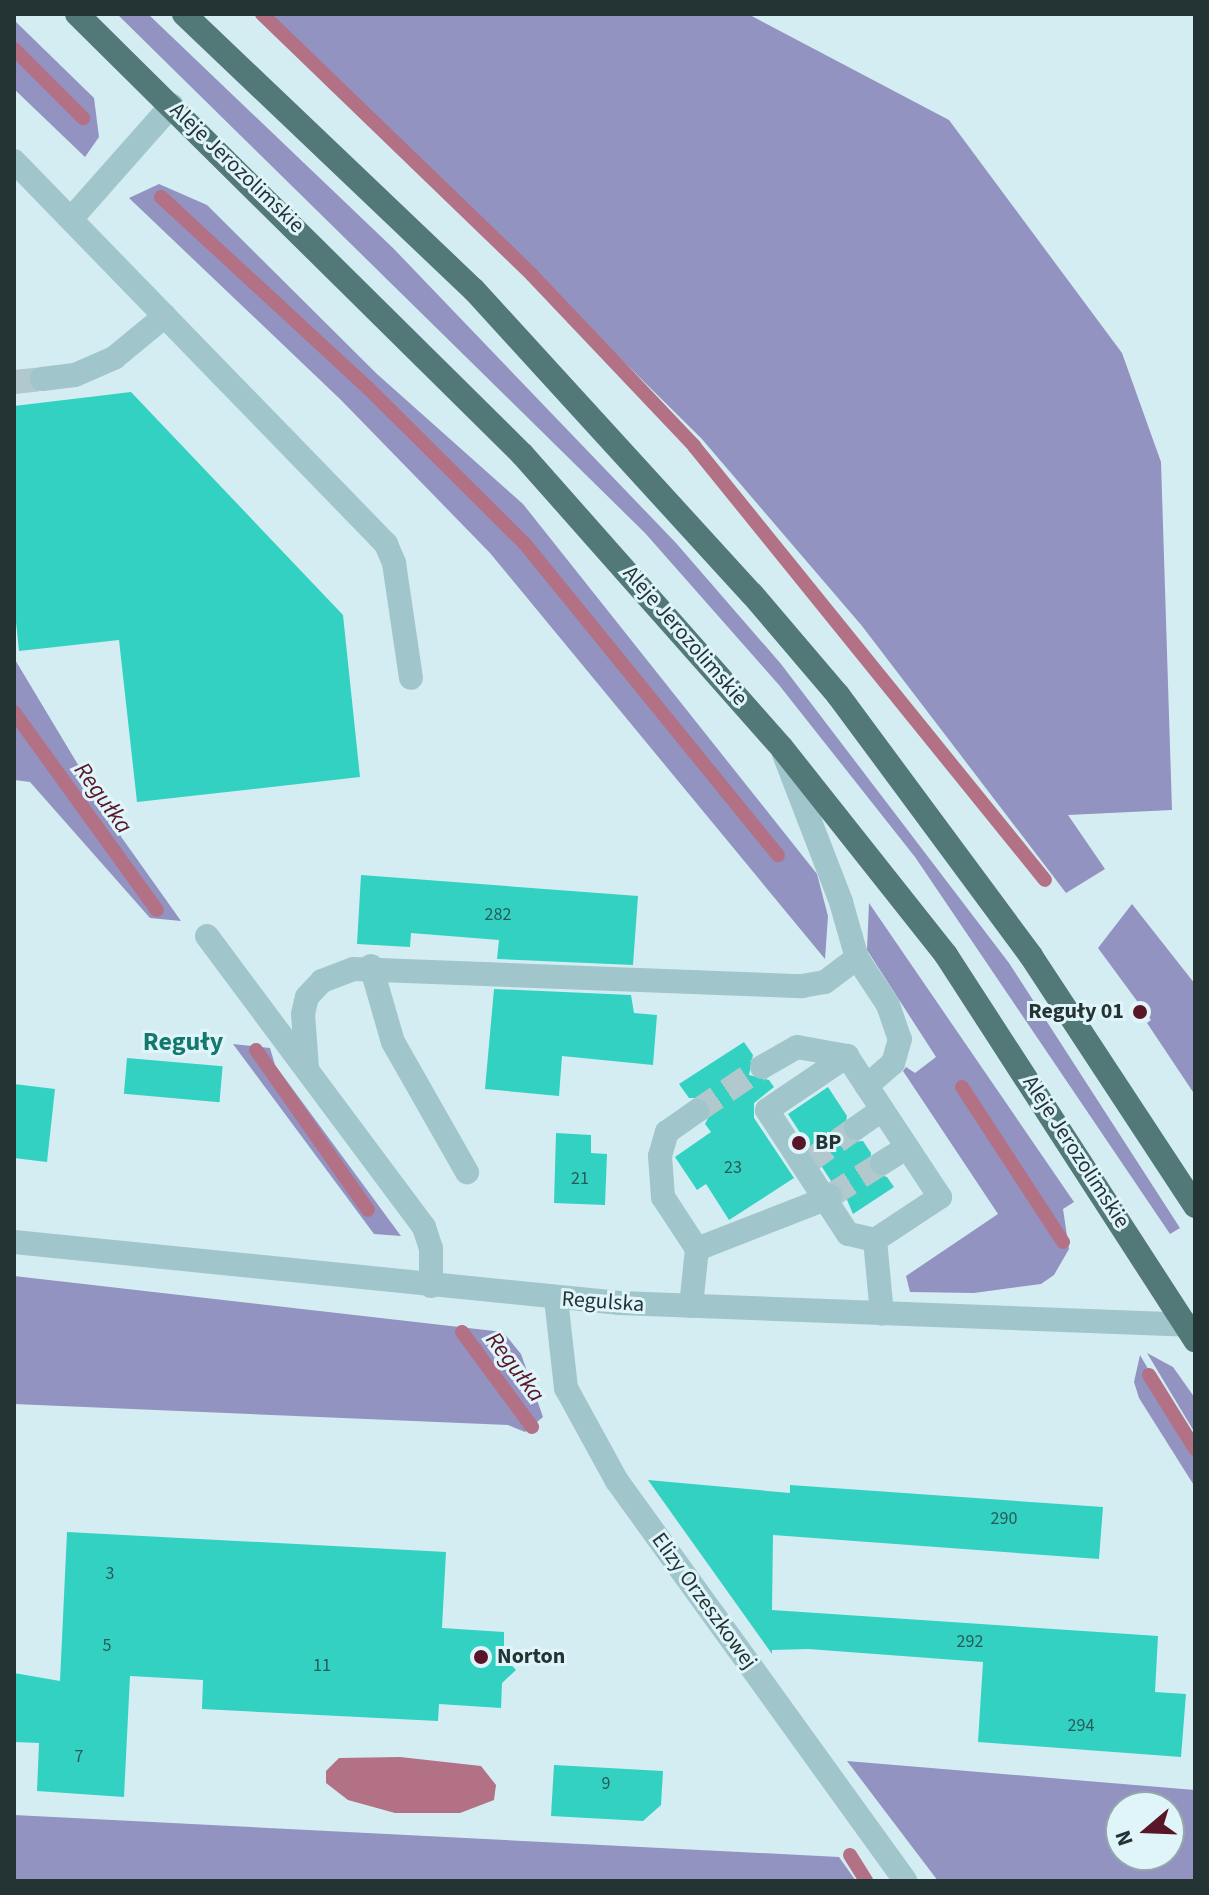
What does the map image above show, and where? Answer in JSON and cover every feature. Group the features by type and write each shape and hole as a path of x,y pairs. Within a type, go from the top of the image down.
{"main road":[{"name":"Aleje Jerozolimskie","path":"77,14 550,483 782,748 946,955 1192,1330"},
{"path":"184,14 474,290 771,616 838,695 1031,956 1195,1206"}],"street":[{"path":"71,219 172,105"},
{"path":"14,161 386,544 394,563 411,678"},
{"path":"42,379 75,375 114,358 165,316"},
{"path":"782,748 841,902 857,958 888,1005 900,1039 893,1063 867,1086"},
{"path":"207,936 424,1227 431,1248 431,1286"},
{"path":"307,1068 303,1014 307,997 322,981 371,966 802,986 825,982 857,958"},
{"path":"371,966 393,1042 467,1172"},
{"path":"762,1067 797,1047 847,1056 940,1197 875,1240 848,1234 805,1163 767,1110 847,1056"},
{"path":"856,1128 882,1110"},
{"path":"691,1306 697,1249 659,1186 664,1137 697,1111"},
{"path":"882,1163 906,1148"},
{"path":"697,1249 827,1198"},
{"path":"875,1240 882,1314"},
{"name":"Regulska","path":"14,1242 556,1299 1192,1330"},
{"name":"Elizy Orzeszkowej","path":"556,1299 566,1388 604,1459 905,1881"}],"shaded area":[{"path":"117,14 148,14 393,248 676,543 781,664 1009,963 1180,1228 1170,1234 915,857 779,685 645,533"},
{"path":"271,14 748,14 949,120 1122,353 1161,462 1172,810 1068,815 1105,869 1066,893 862,626 701,438"},
{"path":"14,20 94,98 99,137 85,157 14,89"},
{"path":"159,184 207,205 377,374 523,504 817,874 828,916 825,959 490,553 341,400 129,198"},
{"path":"14,658 122,838 181,921 150,918 30,782 14,780"},
{"path":"869,903 1074,1202 1063,1209 1069,1249 1054,1275 1041,1284 974,1293 910,1292 906,1276 998,1214 903,1071 906,1067 915,1073 936,1057 867,950"},
{"path":"1132,904 1195,984 1195,1095 1147,1023 1151,1020 1098,948"},
{"path":"233,1044 270,1048 275,1065 401,1236 374,1234"},
{"path":"14,1276 503,1332 521,1354 543,1417 525,1432 508,1425 14,1404"},
{"path":"1147,1353 1173,1367 1195,1398 1195,1433"},
{"path":"1140,1355 1195,1450 1195,1487 1139,1398 1134,1382"},
{"path":"400,1757 481,1766 496,1785 494,1800 460,1813 395,1813 348,1800 326,1783 326,1771 339,1758"},
{"path":"847,1761 1195,1790 1195,1881 938,1881"},
{"path":"14,1815 839,1857 856,1881 14,1881"}],"building":[{"path":"131,392 343,615 360,777 137,802 119,640 19,651 14,603 14,406"},
{"path":"361,875 638,896 633,965 497,959 499,940 411,933 410,947 357,944"},
{"path":"494,989 631,995 634,1013 657,1015 653,1065 562,1056 559,1096 485,1089"},
{"path":"744,1042 753,1055 749,1075 769,1080 774,1087 754,1103 754,1118 794,1178 729,1220 706,1184 697,1190 675,1157 711,1132 705,1124 712,1110 704,1098 689,1098 679,1084"},
{"path":"127,1058 223,1066 219,1102 124,1094"},
{"path":"14,1084 55,1089 47,1162 14,1158"},
{"path":"828,1087 847,1116 843,1136 850,1142 863,1141 871,1153 870,1172 887,1177 894,1187 853,1214 842,1188 831,1181 788,1114"},
{"path":"556,1133 591,1135 591,1153 607,1154 605,1205 554,1203"},
{"path":"648,1480 790,1493 790,1485 1103,1507 1099,1559 773,1535 772,1610 1158,1636 1155,1692 1186,1694 1181,1757 978,1742 983,1662 808,1649 772,1650 772,1654"},
{"path":"67,1532 446,1552 442,1628 504,1632 504,1657 516,1670 502,1683 501,1708 439,1704 438,1721 202,1709 203,1680 130,1676 124,1797 37,1791 39,1743 14,1742 14,1673 60,1681"},
{"path":"554,1765 663,1771 661,1805 643,1821 551,1816"}],"waterway":[{"path":"262,14 532,275 694,446 1045,880"},
{"path":"14,49 83,118"},
{"path":"161,197 370,390 525,544 778,855"},
{"name":"Regułka","path":"14,712 157,910"},
{"name":"Regułka","path":"256,1050 368,1210"},
{"path":"962,1087 1063,1242"},
{"name":"Regułka","path":"462,1332 532,1427"},
{"path":"1149,1375 1195,1449"},
{"name":"Regułka","path":"850,1855 866,1881"}],"tunnel":[{"path":"14,382 42,379"},
{"path":"697,1111 762,1067"},
{"path":"808,1162 856,1128"},
{"path":"830,1196 882,1163"}],"place":[{"name":"Reguły 01","path":"1140,1012"},
{"name":"BP","path":"799,1143"},
{"name":"Norton","path":"481,1657"}],"district":[{"name":"Reguły","path":"183,1042"}]}
